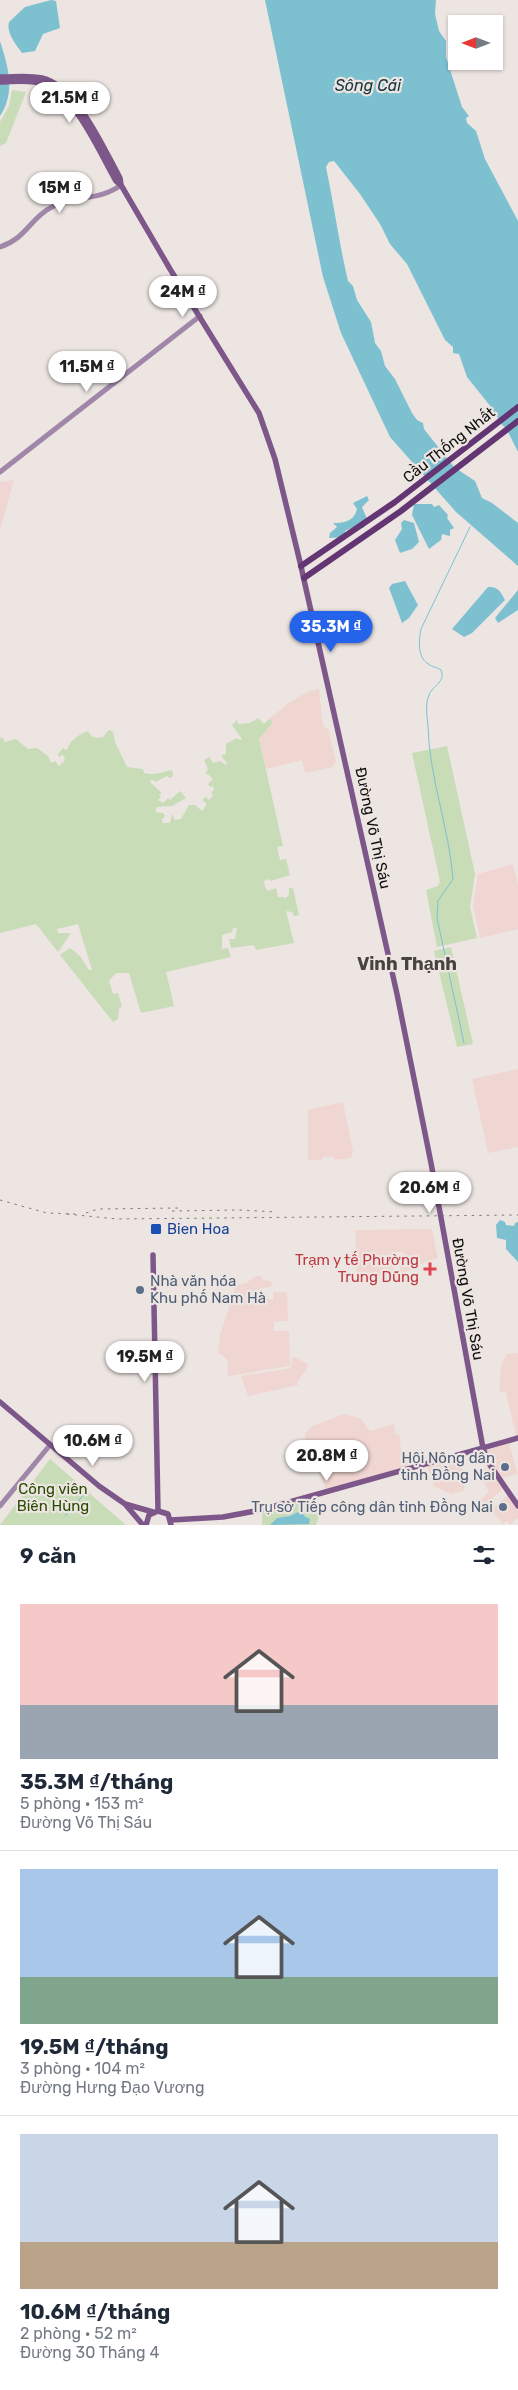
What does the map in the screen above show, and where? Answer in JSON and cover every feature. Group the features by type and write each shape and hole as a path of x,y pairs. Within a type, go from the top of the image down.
{"main road":[{"path":"0,77 11,80"},
{"name":"Đường Võ Thị Sáu","path":"11,80 42,78 52,81 65,90 72,98 120,178 121,185 264,422 304,578 411,1059 483,1448 488,1462 518,1506"},
{"path":"0,82 11,80"},
{"name":"Cầu Thống Nhất","path":"301,566 395,502 518,407"},
{"name":"Cầu Thống Nhất","path":"304,578 401,511 518,421"},
{"path":"153,1255 156,1511"},
{"path":"0,1402 104,1490 125,1504 144,1525 148,1517 156,1511"},
{"path":"125,1504 166,1513 171,1522 223,1517 261,1510 518,1438"}],"street":[{"path":"0,247 16,241 51,207 106,195 121,185"},
{"path":"0,472 200,316"},
{"path":"0,1506 50,1445"}],"shaded area":[{"path":"14,480 0,530 0,482"},
{"path":"319,689 322,719 324,727 328,729 336,761 333,767 305,773 302,760 266,769 259,739 273,722 269,719 287,704 309,691"},
{"path":"513,864 518,885 518,929 480,938 473,906 478,874"},
{"path":"518,1069 518,1147 488,1153 472,1079"},
{"path":"343,1102 353,1151 351,1158 335,1160 333,1157 324,1157 321,1160 308,1160 308,1110"},
{"path":"432,1229 438,1258 423,1263 403,1274 400,1271 400,1255 404,1255 403,1252 395,1252 395,1258 393,1258 395,1272 391,1275 357,1276 355,1230"},
{"path":"256,1276 262,1276 262,1279 272,1282 271,1287 260,1288 258,1296 273,1300 273,1292 287,1292 288,1321 274,1322 274,1331 289,1331 290,1366 228,1376 227,1359 218,1353 220,1335 236,1285 246,1283"},
{"path":"518,1353 518,1436 516,1436 506,1392 499,1391 501,1366 507,1354"},
{"path":"292,1356 308,1364 307,1369 297,1382 298,1385 248,1396 241,1376 291,1368"},
{"path":"344,1414 360,1418 370,1431 378,1475 326,1490 304,1434 312,1426"},
{"path":"394,1424 396,1435 399,1434 401,1450 412,1458 414,1465 378,1475 370,1431"},
{"name":"Hội Nông dân tỉnh Đồng Nai","path":"509,1443 518,1474 502,1478 486,1450"},
{"path":"460,1457 465,1484 463,1491 451,1494 434,1486 427,1466"},
{"path":"489,1467 503,1488 486,1505 481,1500 489,1491 479,1473"},
{"path":"508,1495 518,1511 518,1518 510,1525 507,1521 503,1524 491,1510"}],"green space":[{"path":"12,90 26,92 6,143 0,146 0,122 9,106"},
{"path":"258,718 264,724 269,719 273,722 259,739 283,846 277,847 280,860 286,859 290,875 271,881 267,879 264,881 268,891 276,888 278,897 284,897 284,899 289,895 289,888 293,888 299,915 294,916 292,912 286,911 294,943 256,950 254,945 231,948 229,939 235,939 237,928 233,928 232,932 222,935 222,949 228,948 231,957 166,972 174,1006 141,1013 129,973 116,973 109,981 113,994 118,993 122,1007 119,1008 118,1019 113,1022 60,955 70,948 80,956 89,970 92,970 78,924 57,929 58,933 71,933 58,952 36,924 0,933 0,739 2,737 5,742 16,739 28,749 37,748 48,756 51,763 55,761 59,766 65,760 63,755 59,757 58,754 63,748 67,750 75,738 88,731 91,736 103,737 109,730 113,732 115,742 127,767 143,769 144,773 150,774 172,770 173,776 170,778 167,776 155,782 152,779 150,782 162,793 159,794 161,797 158,800 163,803 168,798 170,800 180,791 186,798 172,806 157,807 155,812 163,813 165,816 162,819 162,823 170,823 172,814 175,820 181,819 189,805 195,805 202,811 206,803 202,800 206,797 209,800 213,796 211,792 214,790 213,786 210,787 208,784 213,779 208,774 206,775 208,769 204,760 209,757 213,763 220,761 226,765 227,763 222,755 226,754 226,744 237,738 242,739 232,725 237,720 238,724 250,723"},
{"path":"447,746 475,874 470,907 477,938 437,947 426,890 438,886 440,881 412,753"},
{"path":"451,947 473,1044 457,1047 434,951"},
{"name":"Công viên Biên Hùng","path":"50,1459 126,1525 0,1525"},
{"path":"316,1498 320,1514 316,1525 262,1525 262,1513"}],"water":[{"path":"51,0 56,1 60,28 43,34 35,51 22,53 10,34 9,22 25,7"},
{"name":"Sông Cái","path":"265,0 436,0 435,14 439,31 446,41 448,70 450,70 462,107 469,116 466,118 467,123 476,131 485,159 518,221 518,452 506,428 467,377 459,354 453,353 453,347 445,340 407,264 390,244 380,224 360,194 334,161 329,162 326,167 348,281 353,286 357,300 371,322 375,343 381,351 385,366 395,379 412,413 417,420 423,423 424,429 454,467 475,481 482,498 492,503 518,523 518,566 456,512 390,437 341,333 323,277"},
{"path":"0,41 8,69 9,88 8,98 0,116"},
{"path":"367,496 369,500 362,507 367,519 363,525 364,528 353,527 345,531 345,537 329,538 330,533 337,527 333,523 351,519 357,509 353,503"},
{"path":"414,504 432,504 434,507 439,505 448,515 447,518 454,528 450,530 450,536 442,534 441,540 429,549 412,515"},
{"path":"404,520 414,523 419,542 412,549 400,553 395,540 402,529 401,523"},
{"path":"405,581 418,605 409,618 402,623 389,588 392,584"},
{"path":"488,587 497,589 505,600 472,633 464,637 452,629"},
{"path":"518,590 518,610 498,623 495,618"},
{"path":"500,1220 505,1222 506,1225 514,1226 518,1222 518,1262 506,1249 506,1240 497,1238 496,1225"},
{"path":"303,1512 304,1516 310,1519 309,1524 270,1525 277,1518 290,1516"}],"waterway":[{"path":"464,1043 437,918 438,901 453,879 448,840 435,783 429,745 427,714 429,695 442,678 442,674 441,670 424,660 420,652 419,642 421,629 470,527"},
{"path":"65,1516 87,1491"}],"railway":[{"path":"0,1200 47,1213 75,1214"},
{"path":"86,1213 98,1209 180,1208"},
{"path":"172,1211 239,1210 277,1212"},
{"path":"67,1214 117,1219 518,1215"}],"place":[{"name":"Bien Hoa","path":"156,1229"},
{"name":"Trạm y tế Phường Trung Dũng","path":"430,1269"},
{"name":"Nhà văn hóa Khu phố Nam Hà","path":"140,1290"},
{"name":"Hội Nông dân tỉnh Đồng Nai","path":"505,1467"},
{"name":"Trụ sở Tiếp công dân tỉnh Đồng Nai","path":"503,1507"}],"district":[{"name":"Vinh Thạnh","path":"407,964"}]}
